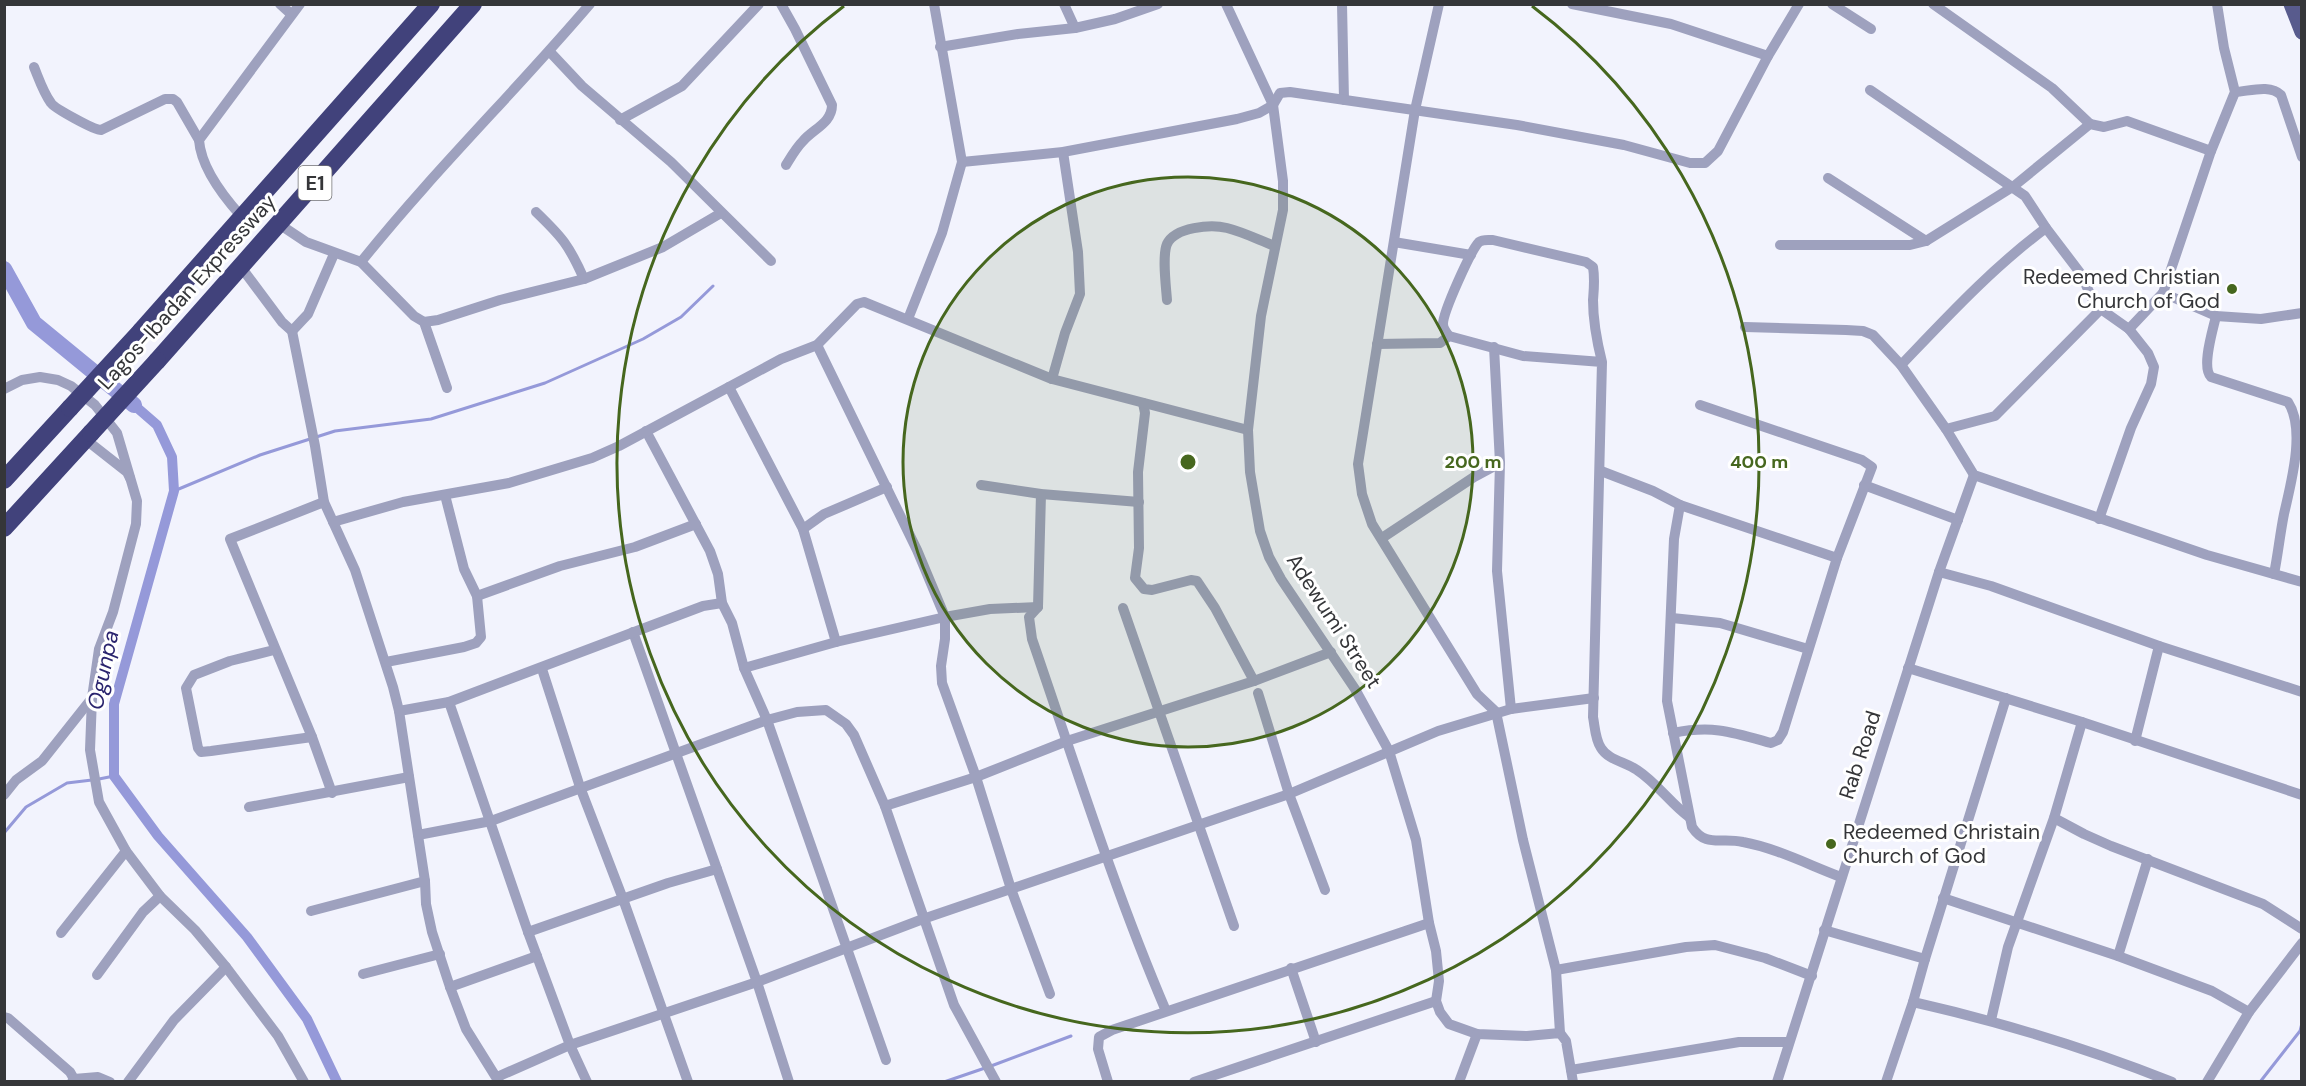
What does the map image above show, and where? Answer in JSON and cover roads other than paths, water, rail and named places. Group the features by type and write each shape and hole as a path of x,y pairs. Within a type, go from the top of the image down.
{"highway":[{"name":"Lagos-Ibadan Expressway","path":"4,480 141,331 431,4"},
{"name":"Lagos-Ibadan Expressway","path":"4,528 157,361 473,4"}],"main road":[{"path":"2291,4 2301,32"}],"street":[{"path":"280,4 291,14"},
{"path":"199,140 300,4"},
{"path":"361,262 434,175 480,129 590,4"},
{"path":"620,120 682,86 759,4"},
{"path":"781,4 832,105 829,118 804,140 786,165"},
{"path":"908,320 942,233 962,162 934,4"},
{"path":"1064,4 1075,28"},
{"path":"940,47 1018,34 1075,28 1115,19 1158,4"},
{"name":"Adewumi Street","path":"1226,4 1274,105 1283,181 1283,210 1261,316 1248,430 1251,482 1260,531 1269,557 1281,579 1372,717 1389,751 1416,840 1429,923 1436,951 1439,981 1436,1001"},
{"path":"1342,4 1344,100"},
{"path":"1439,4 1414,110 1358,464 1362,494 1372,524 1477,694 1496,712 1523,840 1556,970 1560,1034 1566,1041 1573,1082"},
{"path":"1572,4 1671,24 1768,56"},
{"path":"962,162 1063,152 1237,119 1259,113 1274,105 1280,93 1290,92 1517,124 1623,145 1690,163 1705,163 1718,151 1768,56 1799,4"},
{"path":"1832,4 1871,29"},
{"path":"1933,4 2052,88 2090,124 2104,127 2127,121 2211,151"},
{"path":"2129,329 2163,293 2211,151 2235,92 2224,48 2217,4"},
{"path":"549,52 582,86 671,162 771,261"},
{"path":"34,67 52,105 92,129 101,130 165,99 173,99 199,140 200,151 222,194 241,216"},
{"path":"1870,90 2014,186 2031,202 2046,228 2081,274 2092,301 2100,310 2129,329 2148,353 2154,367 2151,384 2131,428 2099,519"},
{"path":"2235,92 2276,90 2281,95 2301,157"},
{"path":"1780,245 1910,245 1926,241 2014,186 2090,124"},
{"path":"1052,379 1065,333 1080,294 1078,252 1063,152"},
{"path":"1828,178 1926,241"},
{"path":"536,212 572,250 584,279"},
{"path":"424,322 584,279 663,247 721,213"},
{"path":"279,224 306,242 361,262 414,315 424,322 447,388"},
{"path":"1167,300 1165,251 1168,242 1175,234 1197,228 1225,227 1275,246"},
{"path":"1901,365 1970,294 2017,250 2046,228"},
{"path":"1602,362 1523,356 1449,336 1444,330 1444,319 1471,255 1482,240 1493,240 1586,262 1593,267 1596,281 1593,300 1594,327 1602,362 1593,717 1597,740 1602,750 1653,781 1672,804 1689,817"},
{"path":"1394,242 1471,255"},
{"path":"292,331 310,310 334,254"},
{"path":"241,267 282,322 292,331 324,502 355,570 386,662 399,711 432,932 466,1029 498,1079 570,1045 758,982 922,919 1289,794 1438,731 1496,712 1594,698"},
{"path":"2163,293 2216,316 2261,319 2301,313"},
{"path":"333,522 403,502 531,478 592,458 781,358 817,345 857,304 864,302 1052,379 1248,430"},
{"path":"1946,429 1995,416 2100,310"},
{"path":"2216,316 2207,374 2288,402 2295,410 2299,431 2298,481 2284,513 2274,574"},
{"path":"1745,327 1863,331 1873,335 1901,365 1946,429 1974,476 2207,555 2301,582"},
{"path":"1377,344 1440,343 1449,336"},
{"path":"817,345 917,550 945,617 945,639 940,666 942,683 976,777 1011,889 1050,994"},
{"path":"1494,347 1500,463 1497,571 1511,709"},
{"path":"4,390 22,380 40,376 71,386 95,405 117,433 137,501 135,524 113,612 99,649 92,703 90,750 99,802 126,851 160,896 195,930 226,967 278,1036 304,1082"},
{"path":"729,387 803,529 836,642"},
{"path":"1143,404 1145,413 1138,472 1139,548 1135,579 1144,589 1152,590 1191,580 1197,581 1215,608 1254,681"},
{"path":"1673,733 1698,728 1724,729 1771,742 1778,740 1784,732 1837,558 1872,467 1862,460 1700,405"},
{"path":"646,431 696,524 718,574 722,603 732,623 744,668 767,720 886,1060"},
{"path":"88,436 127,472 133,482"},
{"path":"1382,538 1474,477 1500,463"},
{"path":"1601,471 1653,491 1680,505 1837,558"},
{"name":"Rab Road","path":"1777,1082 1939,572 1974,476"},
{"path":"981,485 1041,494 1139,502"},
{"path":"1864,485 1958,520"},
{"path":"803,529 824,514 887,487"},
{"path":"1041,494 1038,607 1029,617 1032,639 1105,857 1166,1011"},
{"path":"386,662 476,643 480,637 477,596 464,569 446,495"},
{"path":"324,502 230,539 274,650 312,737 332,793"},
{"path":"1680,505 1674,539 1667,701 1689,817 1699,837 1708,841 1722,839 1744,842 1841,877"},
{"path":"477,596 560,566 635,547 696,524"},
{"path":"1939,572 1991,586 2159,646 2301,692"},
{"path":"399,711 449,702 542,669 703,606 722,603"},
{"path":"744,668 836,642 945,617 990,609 1038,607"},
{"path":"1123,608 1233,926"},
{"path":"1672,618 1720,622 1808,649"},
{"path":"633,632 674,753 758,982 789,1082"},
{"path":"2135,741 2159,646"},
{"path":"274,650 231,661 194,675 186,688 198,748 201,752 312,737"},
{"path":"885,806 976,777 1067,741 1254,681 1331,652"},
{"path":"1908,668 2082,722 2301,795"},
{"path":"542,669 580,787 623,899 688,1082"},
{"path":"1258,693 1289,794 1325,890"},
{"path":"1886,1082 1913,1002 1924,959 2006,698"},
{"path":"449,702 528,932 570,1045 587,1082"},
{"path":"4,795 16,780 42,761 92,703"},
{"path":"418,835 491,821 767,720 797,712 826,710 837,717 854,735 885,806 922,919 954,1005 996,1082"},
{"path":"1990,1020 2016,923 2054,818 2082,722"},
{"path":"249,807 409,777"},
{"path":"2054,818 2084,834 2263,904 2301,929"},
{"path":"61,933 126,851"},
{"path":"2118,956 2148,859"},
{"path":"528,932 668,883 717,869"},
{"path":"311,911 425,881"},
{"path":"97,975 143,912 160,896"},
{"path":"1943,898 2118,956 2212,991 2249,1012"},
{"path":"1108,1082 1098,1049 1099,1038 1112,1030 1429,923"},
{"path":"1824,930 1924,959"},
{"path":"2207,1082 2249,1012 2301,943"},
{"path":"1556,970 1686,947 1715,945 1765,958 1812,976"},
{"path":"363,974 440,954"},
{"path":"450,987 537,956"},
{"path":"128,1082 174,1020 226,967"},
{"path":"1291,968 1316,1042"},
{"path":"1194,1082 1436,1001 1449,1024 1477,1034 1527,1036 1560,1034"},
{"path":"1913,1002 1990,1020 2100,1054 2172,1082"},
{"path":"4,1017 70,1072 73,1080 98,1077 110,1082"},
{"path":"1459,1082 1477,1034"},
{"path":"1571,1070 1739,1042 1789,1042"}],"waterway":[{"name":"Ogunpa","path":"4,269 34,323 134,405"},
{"path":"174,491 260,455 335,431 431,419 545,383 643,339 681,317 713,286"},
{"name":"Ogunpa","path":"134,405 157,425 172,457 174,491 114,704 114,776 158,836 247,937 307,1019 337,1082"},
{"path":"99,779 114,776"},
{"path":"4,833 26,807 67,783 92,780"},
{"path":"2260,1082 2300,1031 2302,1023"},
{"path":"991,1066 1071,1036"},
{"path":"944,1082 985,1068"}],"place":[{"name":"Redeemed Christian Church of God","path":"2232,289"},
{"name":"Redeemed Christain Church of God","path":"1831,844"}]}
